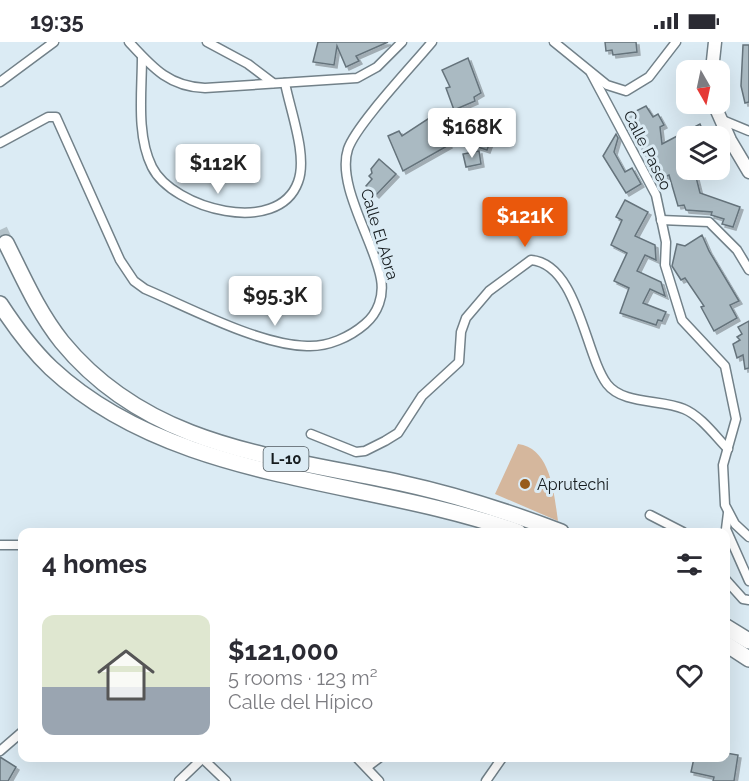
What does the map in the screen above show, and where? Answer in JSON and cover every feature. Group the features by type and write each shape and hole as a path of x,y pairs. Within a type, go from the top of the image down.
{"highway":[{"name":"L-10","path":"6,243 46,320 61,341 113,392 158,420 211,442 441,492 549,528"},
{"name":"L-10","path":"0,304 33,350 68,383 120,419 164,440 259,468 440,507 506,528"},
{"path":"730,629 749,641"},
{"path":"730,647 749,659"}],"street":[{"path":"0,82 54,42"},
{"path":"129,42 165,79 191,88 357,78 377,68 402,42"},
{"path":"207,42 248,64 273,83"},
{"name":"Calle El Abra","path":"0,143 48,117 56,117 120,260 134,281 145,289 245,331 282,343 307,346 324,345 356,332 371,319 381,298 381,278 350,184 348,149 371,116 432,42"},
{"path":"554,42 607,85 626,91 649,77 676,42"},
{"path":"713,60 715,42"},
{"path":"142,57 143,125 152,166 169,189 181,197 191,202 242,213 273,208 290,196 298,183 301,157 285,82"},
{"name":"Calle Paseo","path":"591,73 656,195 666,242 665,265 682,320 724,366 736,419 723,465 725,505 728,513 726,528"},
{"path":"718,114 749,172"},
{"path":"720,119 749,130"},
{"path":"661,220 709,222 737,250 749,270"},
{"path":"311,434 356,452 365,451 394,436 422,396 459,362 462,325 477,303 531,260 550,268 579,310 603,378 613,390 688,410 728,449"},
{"path":"728,513 749,537"},
{"path":"650,516 675,528"},
{"name":"Calle Paseo","path":"730,537 749,581"},
{"path":"0,545 18,545"},
{"path":"730,585 742,599 749,600"},
{"path":"0,751 18,735"},
{"path":"179,781 198,762"},
{"path":"206,762 226,781"},
{"path":"361,762 379,781"},
{"path":"367,767 374,762"},
{"path":"486,781 499,762"}],"shaded area":[{"name":"Aprutechi","path":"518,444 529,447 544,463 552,486 558,521 495,494"}],"building":[{"path":"318,42 388,42 356,56 359,61 346,67 337,46 334,65 313,62"},
{"path":"605,42 636,42 637,52 613,55 612,50 606,51"},
{"path":"743,45 749,45 749,102 745,103 741,86"},
{"path":"468,58 481,93 474,97 475,101 454,110 446,88 450,87 442,70"},
{"path":"646,106 653,117 658,114 664,125 660,127 662,144 676,137 676,180 697,180 700,193 740,207 733,227 722,224 724,219 711,215 712,212 686,210 684,205 678,206 669,175 660,179 626,122 628,121 626,116"},
{"path":"443,109 457,133 449,137 442,135 449,145 403,171 388,136 399,131 402,136"},
{"path":"472,127 493,134 487,150 466,143"},
{"path":"616,134 618,138 614,152 625,172 632,168 641,184 626,193 603,156"},
{"path":"479,151 481,164 466,167 463,154"},
{"path":"379,159 396,174 376,195 366,186 372,179 369,176 372,173 371,169"},
{"path":"625,200 648,212 635,236 655,245 656,260 645,255 637,271 661,282 665,296 650,289 643,303 666,312 662,321 658,320 656,325 620,313 629,288 614,281 627,253 611,245 622,220 616,217"},
{"path":"702,235 739,301 730,305 737,318 714,331 701,307 704,306 685,278 681,280 672,266 677,244 685,246"},
{"path":"749,321 749,368 745,369 743,355 737,358 733,344 740,340 737,337 742,334 738,327"},
{"path":"730,754 738,755 734,781 713,781 714,777 691,772 693,762 730,762"},
{"path":"0,757 16,767 8,781 0,781"}],"tunnel":[{"path":"0,230 6,243"}],"place":[{"name":"Aprutechi","path":"525,484"}]}
